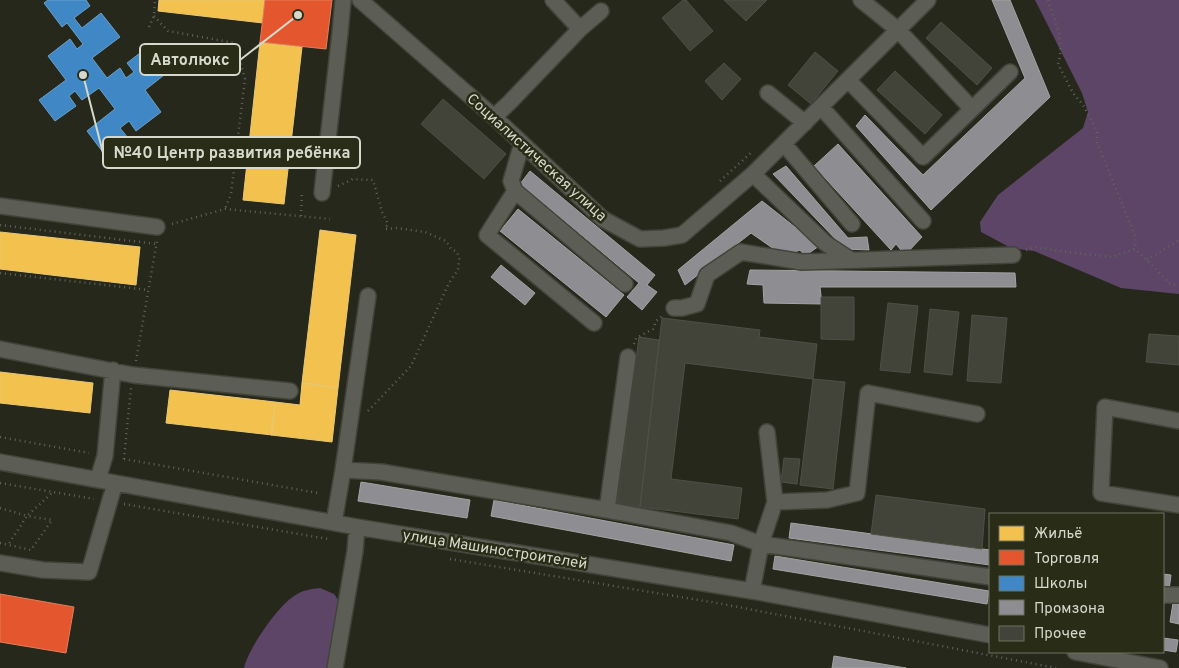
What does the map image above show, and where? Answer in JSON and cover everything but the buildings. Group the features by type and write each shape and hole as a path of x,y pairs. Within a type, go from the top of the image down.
{"street":[{"path":"322,189 343,0"},
{"name":"Социалистическая улица","path":"360,0 494,117 603,219 640,239 682,235 753,174 928,0"},
{"path":"554,0 580,29"},
{"path":"861,0 898,30 972,109"},
{"path":"494,117 601,10"},
{"path":"848,80 923,157 1010,72"},
{"path":"768,93 805,123"},
{"path":"821,107 923,221"},
{"path":"522,143 511,180 515,191 626,284"},
{"path":"784,144 852,224"},
{"path":"753,174 825,243 850,260"},
{"path":"515,191 487,235 594,323"},
{"path":"0,206 158,227"},
{"path":"674,308 697,304 707,275 741,252 802,262 1013,255"},
{"path":"334,522 368,296"},
{"path":"0,349 133,375 290,391"},
{"path":"607,510 628,357"},
{"path":"98,480 105,456 113,370"},
{"path":"775,502 827,500 857,493 868,393 977,414"},
{"path":"1179,421 1105,407 1101,493 1179,504"},
{"path":"752,591 761,544 775,502 767,432"},
{"name":"улица Машиностроителей","path":"0,462 357,527 752,591 989,636"},
{"path":"343,470 381,472 607,510 732,533 761,544 989,577"},
{"path":"0,563 43,570 89,572 115,484"},
{"path":"335,668 357,527"},
{"path":"1164,594 1179,595"},
{"path":"1080,653 1160,668"}],"path":[{"path":"148,27 154,16 155,0"},
{"path":"1048,0 1061,43 1061,56 1058,64 1073,93 1083,105 1097,131 1097,143 1136,238 1135,249"},
{"path":"154,16 168,31 235,43 245,79 231,194 225,209"},
{"path":"720,181 756,148"},
{"path":"322,189 331,188 353,180 373,180 382,212 388,224 385,229 397,228 426,232 446,241 451,249 457,252 459,259 458,270 449,283 411,366 349,430"},
{"path":"301,216 302,192"},
{"path":"318,493 124,459 133,375 157,244 158,227 225,209 330,219"},
{"path":"0,225 157,244"},
{"path":"1147,260 1179,240"},
{"path":"1013,255 1034,248 1112,257 1135,249"},
{"path":"1135,249 1169,283 1179,286"},
{"path":"0,273 149,290"},
{"path":"628,357 636,338 653,329 656,321 674,308"},
{"path":"0,436 105,456"},
{"path":"1,484 356,543"},
{"path":"8,545 27,516 53,492"},
{"path":"0,508 27,516 52,520 31,550 0,543"},
{"path":"444,558 717,603 1056,668"}],"shaded area":[{"path":"1035,0 1179,0 1179,294 1121,288 1034,251 1011,248 981,232 980,222 998,195 1083,128 1088,112 1082,93"},
{"path":"320,588 334,594 341,604 329,668 244,668 257,640 272,618 287,601 307,590"}],"place":[{"name":"Автолюкс","path":"298,15"},
{"name":"№40 Центр развития ребёнка","path":"83,75"}]}
